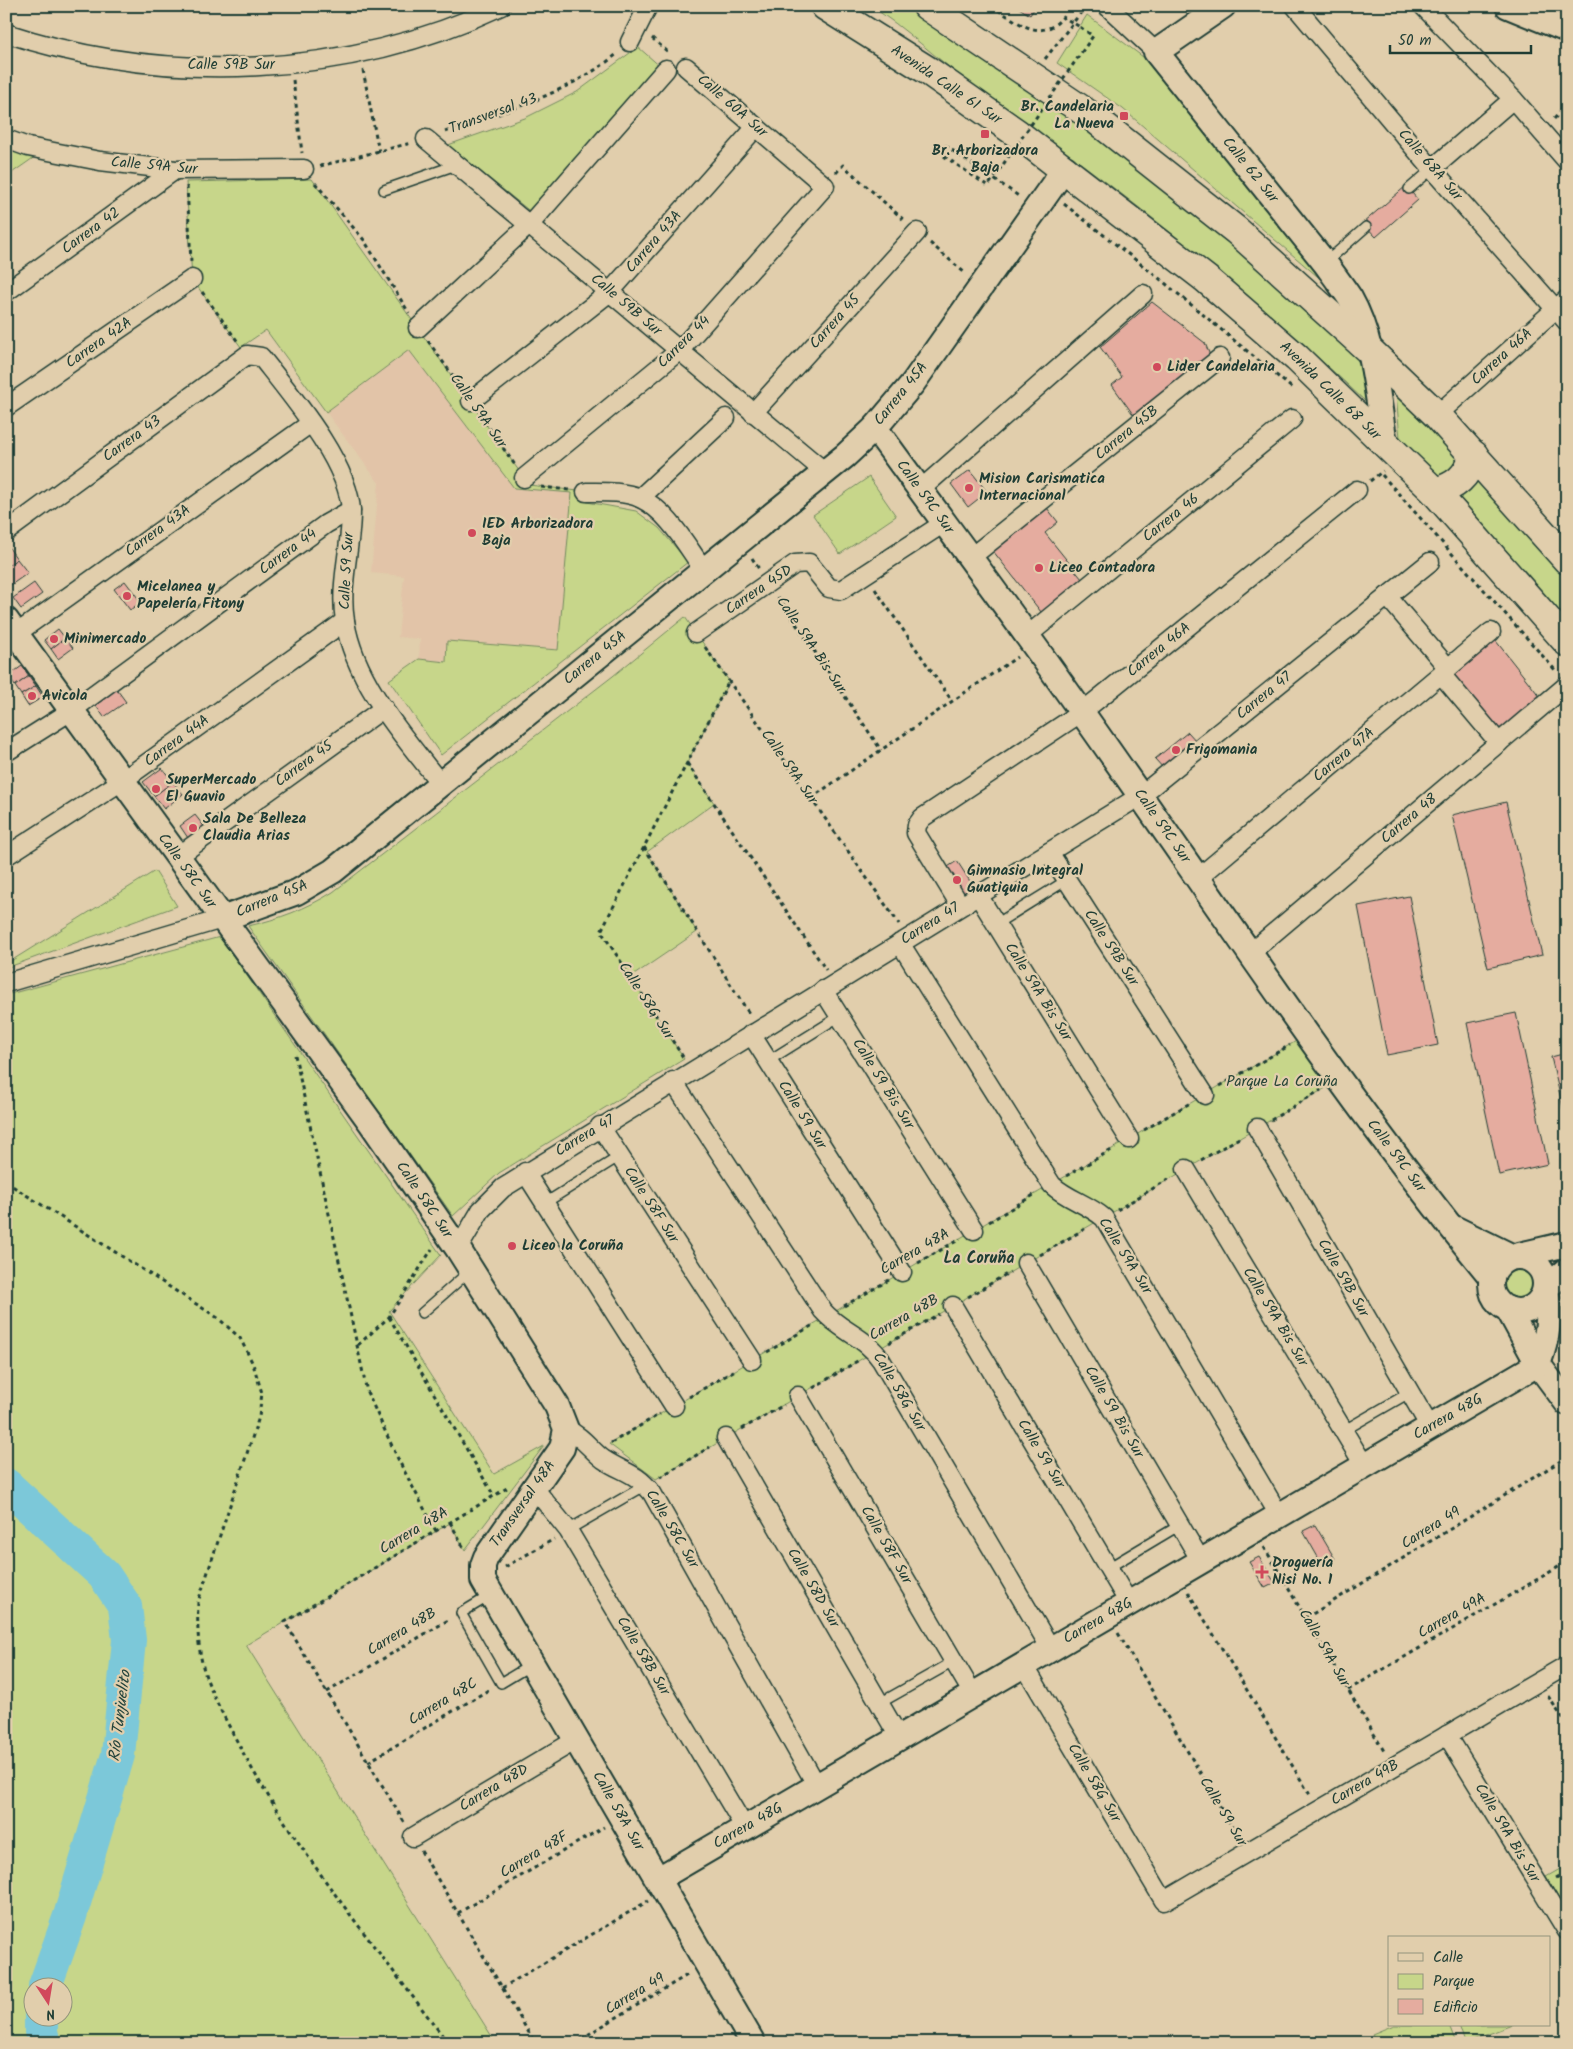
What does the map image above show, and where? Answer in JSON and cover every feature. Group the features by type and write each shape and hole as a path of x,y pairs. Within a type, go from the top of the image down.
{"main road":[{"name":"Avenida Calle 61 Sur","path":"825,6 941,80 1065,168"},
{"path":"927,6 1094,118 1237,231 1369,350 1437,415 1567,560"},
{"name":"Avenida Calle 68 Sur","path":"1065,168 1182,260 1297,358 1385,461 1435,492 1567,642"},
{"path":"1435,492 1449,488 1461,480 1470,469 1474,455"}],"street":[{"name":"Calle 59B Sur","path":"6,33 50,46 152,64 202,67 291,64 360,55 408,43 467,22 501,6"},
{"path":"630,42 648,6"},
{"name":"Calle 62 Sur","path":"1106,6 1156,52 1325,263 1350,298 1359,317 1369,350 1385,461"},
{"path":"1156,52 1223,6"},
{"name":"Calle 68A Sur","path":"1295,6 1432,169 1563,310"},
{"path":"1423,6 1513,99 1567,161"},
{"path":"1508,6 1567,30"},
{"name":"Calle 60A Sur","path":"686,67 825,186"},
{"path":"418,328 530,224 666,69"},
{"path":"1432,169 1513,99"},
{"name":"Carrera 43A","path":"471,401 610,292 756,127"},
{"name":"Calle 59B Sur","path":"426,138 825,472"},
{"name":"Calle 59A Sur","path":"6,139 28,147 91,159 175,170 304,169"},
{"name":"Carrera 45A","path":"6,983 222,919 297,892 333,871 440,782 825,472 875,428 913,383 1065,168"},
{"name":"Carrera 42","path":"6,292 175,170"},
{"name":"Carrera 44","path":"524,478 680,350 825,186"},
{"name":"Carrera 45","path":"753,413 917,232"},
{"name":"Carrera 42A","path":"6,407 192,279"},
{"path":"920,490 1143,294"},
{"name":"Carrera 46A","path":"1437,415 1563,310"},
{"name":"Carrera 43","path":"6,532 247,355 261,357"},
{"name":"Calle 59 Sur","path":"261,357 311,422 343,482 351,510 349,552 343,592 345,622 358,661 384,708 440,782"},
{"name":"Carrera 45B","path":"970,558 1220,358"},
{"path":"640,498 726,418"},
{"name":"Carrera 46","path":"1030,641 1292,419"},
{"name":"Carrera 43A","path":"10,632 311,422"},
{"name":"Calle 59C Sur","path":"875,428 1082,712 1339,1080 1448,1225 1492,1278"},
{"name":"Carrera 46A","path":"960,905 916,833 917,825 922,818 1082,712 1357,490"},
{"path":"586,492 610,492 640,498 664,515 704,570"},
{"name":"Carrera 44","path":"6,752 71,711 326,524 351,510"},
{"name":"Carrera 45D","path":"696,633 796,564 809,563 829,588 841,590 944,523"},
{"name":"Carrera 47","path":"458,1249 481,1210 492,1198 525,1172 1140,796 1430,562"},
{"path":"1387,596 1499,743"},
{"name":"Carrera 44A","path":"6,856 122,781 345,622"},
{"name":"Calle 58C Sur","path":"10,632 71,711 371,1123 458,1249 548,1392 566,1429 582,1438 606,1461 630,1472 646,1485 674,1530 817,1786"},
{"name":"Carrera 47A","path":"1198,878 1491,632"},
{"name":"Carrera 48","path":"1250,953 1499,743 1564,681"},
{"name":"Carrera 45","path":"177,857 384,708"},
{"name":"Calle 59B Sur","path":"1049,852 1204,1095"},
{"name":"Calle 59A Bis Sur","path":"978,895 1129,1140"},
{"name":"Calle 59A Sur","path":"904,940 1052,1185 1067,1196 1094,1208 1104,1218 1279,1515"},
{"name":"Calle 59 Bis Sur","path":"829,986 840,1016 974,1230"},
{"name":"Calle 59 Sur","path":"755,1032 768,1061 902,1272"},
{"name":"Calle 58G Sur","path":"673,1082 827,1316 836,1324 859,1337 875,1351 1051,1649"},
{"name":"Calle 58F Sur","path":"600,1126 752,1360"},
{"name":"Calle 59B Sur","path":"1257,1128 1430,1427"},
{"name":"Calle 59A Bis Sur","path":"1186,1169 1364,1465"},
{"path":"525,1172 674,1406"},
{"name":"Calle 59C Sur","path":"1448,1225 1513,1257"},
{"path":"1567,1244 1513,1257 1500,1263 1491,1284 1495,1298 1508,1309 1538,1364 1567,1403"},
{"path":"1513,1257 1527,1258 1539,1266 1545,1277 1550,1312 1549,1327 1546,1344 1538,1364"},
{"name":"Calle 59 Bis Sur","path":"1026,1263 1201,1561"},
{"path":"1508,1309 1521,1311 1530,1309 1542,1298 1546,1288 1567,1270"},
{"name":"Calle 59 Sur","path":"953,1306 1129,1603"},
{"name":"Carrera 48G","path":"661,1885 745,1828 1538,1364"},
{"name":"Calle 58F Sur","path":"798,1396 973,1694"},
{"name":"Transversal 48A","path":"487,1588 483,1565 486,1557 562,1448 566,1429"},
{"name":"Calle 58D Sur","path":"726,1438 900,1738"},
{"name":"Calle 58B Sur","path":"534,1488 568,1530 745,1828"},
{"name":"Calle 58A Sur","path":"487,1588 753,2043"},
{"name":"Calle 58G Sur","path":"1024,1665 1164,1901"},
{"name":"Carrera 49B","path":"1164,1901 1567,1665"},
{"name":"Calle 59A Bis Sur","path":"1447,1735 1567,1931"},
{"name":"Carrera 48D","path":"413,1837 576,1740"}],"lane":[{"path":"384,190 457,165"},
{"path":"1409,189 1432,169"},
{"path":"1325,263 1366,227"},
{"path":"996,924 1067,880"},
{"path":"768,1061 840,1016"},
{"path":"545,1203 620,1156"},
{"path":"422,1313 471,1270"},
{"path":"1343,1431 1409,1393"},
{"path":"568,1530 646,1485"},
{"path":"1108,1568 1180,1525"},
{"path":"487,1588 461,1613 501,1683"},
{"path":"880,1703 954,1662"},
{"name":"Carrera 48C","path":"501,1683 532,1664"}],"path":[{"path":"992,6 1034,30 1053,27 1063,16 1093,36 988,186 941,154 946,146 988,175 1042,200 1160,279 1297,392"},
{"path":"1042,62 1086,6"},
{"name":"Calle 60A Sur","path":"639,27 686,67"},
{"name":"Transversal 43","path":"304,169 379,152 502,114 559,89 608,62 630,42"},
{"path":"360,55 379,152"},
{"path":"291,64 304,169"},
{"name":"Calle 59A Sur","path":"304,169 364,240 418,328 524,478"},
{"path":"1143,294 1182,260"},
{"path":"1220,358 1260,326"},
{"path":"1357,490 1385,461 1447,548 1564,681"},
{"path":"524,478 530,485 586,492"},
{"path":"1430,562 1469,531"},
{"name":"Calle 59A Bis Sur","path":"740,541 881,750"},
{"path":"864,574 952,701"},
{"name":"Calle 59A Sur","path":"696,633 810,798 904,940"},
{"path":"810,798 952,701 1030,641"},
{"path":"729,681 644,847 755,1032"},
{"path":"687,763 829,986"},
{"name":"Calle 58G Sur","path":"644,847 601,931 691,1070"},
{"name":"Carrera 48A","path":"596,1452 1307,1034"},
{"path":"295,1054 367,1392 399,1460 436,1531"},
{"name":"Carrera 48B","path":"646,1485 1339,1080"},
{"path":"6,1182 218,1318 240,1338 253,1364 262,1393 260,1417 198,1602 196,1629 206,1676 216,1701 279,1814 337,1896 448,2043"},
{"path":"358,1345 389,1316 444,1229"},
{"path":"389,1316 494,1496"},
{"name":"Carrera 49","path":"1306,1618 1567,1457"},
{"name":"Carrera 48A","path":"285,1622 509,1487"},
{"path":"487,1588 568,1530"},
{"name":"Calle 59A Sur","path":"1254,1530 1394,1766"},
{"name":"Carrera 49A","path":"1348,1690 1567,1562"},
{"path":"1178,1575 1319,1810"},
{"name":"Carrera 48B","path":"327,1692 461,1613"},
{"name":"Calle 59 Sur","path":"1107,1616 1247,1853"},
{"path":"1539,1681 1567,1725"},
{"name":"Carrera 48C","path":"368,1762 501,1683"},
{"name":"Carrera 48F","path":"458,1913 621,1817"},
{"path":"502,1988 661,1885"},
{"name":"Carrera 49","path":"574,2043 707,1964"}],"shaded area":[{"name":"IED Arborizadora Baja","path":"409,349 514,488 572,493 559,650 448,641 446,662 419,659 420,639 398,637 404,576 371,573 379,483 326,412"}],"green space":[{"path":"870,6 906,6 1086,129 1231,245 1358,357 1366,402 1271,316 1173,234 1072,157 956,73 896,24"},
{"path":"1087,15 1143,57 1324,282 1123,109 1057,63"},
{"path":"638,47 670,75 543,222 448,145 525,118 577,92"},
{"path":"6,144 39,154 6,177"},
{"path":"312,179 529,485 586,492 587,502 636,511 659,528 688,562 441,755 389,680 419,659 446,662 447,641 558,650 572,493 514,488 409,350 326,412 266,330 241,347 192,279 186,182"},
{"path":"1396,394 1522,526 1567,578 1567,621 1466,504 1400,438"},
{"path":"869,477 896,516 840,554 813,515"},
{"path":"685,617 729,681 687,763 714,803 647,852 697,932 631,977 684,1059 499,1173 453,1216 248,926 292,913 313,904 333,892 613,676"},
{"path":"155,871 177,906 6,968 6,964"},
{"path":"220,937 441,1255 389,1311 494,1474 544,1446 465,1550 450,1523 246,1645 496,2043 31,2043 6,2039 6,995"},
{"name":"Parque La Coruña","path":"1298,1040 1329,1086 656,1479 609,1444"},
{"path":"1533,1260 1539,1265 1545,1277 1537,1304 1521,1311 1499,1303 1492,1294 1491,1283 1494,1272 1500,1263"},
{"path":"1567,1865 1567,1912 1546,1877"},
{"path":"1392,2026 1449,2026 1456,2043 1376,2043 1372,2034"},
{"path":"1459,2026 1509,2026 1465,2043"}],"building":[{"path":"1016,6 1036,6 1030,15"},
{"path":"1406,186 1418,200 1376,237 1363,223"},
{"name":"Lider Candelaria","path":"1152,302 1205,343 1211,358 1135,417 1112,385 1122,377 1100,347"},
{"name":"Mision Carismatica Internacional","path":"970,470 987,492 968,507 951,484"},
{"name":"Liceo Contadora","path":"1047,508 1058,522 1045,533 1086,584 1045,617 993,551"},
{"path":"6,546 17,559 6,567"},
{"path":"17,559 28,573 8,587 6,567"},
{"name":"Micelanea y Papelería Fitony","path":"125,581 141,602 130,610 114,589"},
{"path":"34,583 42,594 21,609 13,598"},
{"name":"Minimercado","path":"58,629 65,638 51,649 44,640"},
{"path":"1492,636 1541,698 1497,733 1447,671"},
{"path":"65,638 73,648 58,659 51,649"},
{"path":"22,666 29,676 15,686 8,676"},
{"path":"29,676 36,686 21,695 15,686"},
{"name":"Avicola","path":"36,686 43,697 28,706 21,695"},
{"path":"115,687 126,702 104,717 94,703"},
{"name":"Frigomania","path":"1188,732 1197,742 1164,769 1155,759"},
{"name":"SuperMercado El Guavio","path":"162,768 173,782 154,796 143,782"},
{"path":"173,782 183,794 164,809 154,796"},
{"path":"1506,802 1542,955 1488,968 1452,815"},
{"name":"Sala De Belleza Claudia Arias","path":"195,815 206,829 190,841 180,826"},
{"name":"Gimnasio Integral Guatiquia","path":"957,861 975,889 957,899 940,872"},
{"path":"1409,896 1438,1045 1387,1055 1358,906"},
{"path":"1516,1013 1548,1164 1499,1175 1467,1023"},
{"path":"1567,1053 1567,1125 1551,1057"},
{"path":"1315,1525 1335,1559 1323,1566 1303,1531"},
{"name":"Droguería Nisi No. 1","path":"1259,1557 1275,1583 1265,1588 1249,1562"}],"waterway":[{"name":"Río Tunjuelito","path":"6,1485 104,1575 125,1606 129,1640 118,1755 70,1916 49,1976"},
{"name":"Río Tunjuelito","path":"41,2026 44,2043"}],"place":[{"name":"Br. Candelaria La Nueva","path":"1124,116"},
{"name":"Br. Arborizadora Baja","path":"985,134"},
{"name":"Lider Candelaria","path":"1157,367"},
{"name":"Mision Carismatica Internacional","path":"969,488"},
{"name":"IED Arborizadora Baja","path":"472,533"},
{"name":"Liceo Contadora","path":"1039,568"},
{"name":"Micelanea y Papelería Fitony","path":"127,596"},
{"name":"Minimercado","path":"54,639"},
{"name":"Avicola","path":"32,696"},
{"name":"Frigomania","path":"1176,750"},
{"name":"SuperMercado El Guavio","path":"156,789"},
{"name":"Sala De Belleza Claudia Arias","path":"193,828"},
{"name":"Gimnasio Integral Guatiquia","path":"957,880"},
{"name":"Liceo la Coruña","path":"512,1246"},
{"name":"Droguería Nisi No. 1","path":"1262,1572"}],"district":[{"name":"La Coruña","path":"979,1258"}]}
